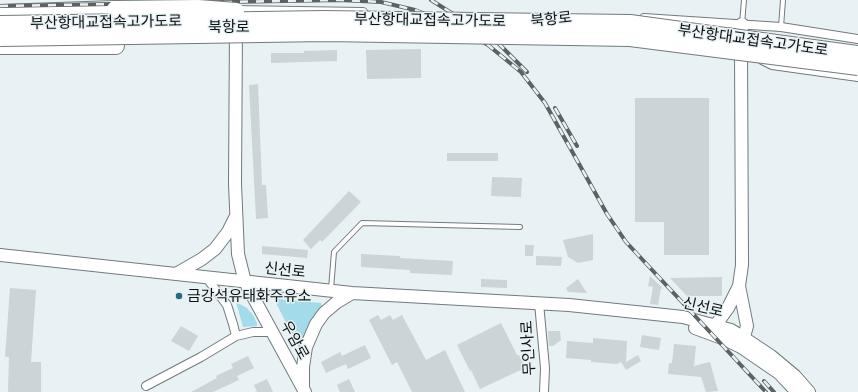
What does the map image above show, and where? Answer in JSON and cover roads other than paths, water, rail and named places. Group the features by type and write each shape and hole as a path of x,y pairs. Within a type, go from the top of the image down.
{"highway":[{"path":"0,12 198,8 324,26"},
{"name":"부산항대교접속고가도로","path":"0,24 324,26 630,23 858,54"},
{"path":"0,46 251,44 324,26"},
{"name":"부산항대교접속고가도로","path":"0,38 324,26 630,38 858,67"}],"main road":[{"name":"우암로","path":"236,10 236,217 238,254 245,282 304,390"},
{"path":"715,326 728,308 739,286 742,264 742,24"},
{"path":"176,274 202,259 215,249 228,232 236,217"},
{"name":"신선로","path":"0,255 352,293 568,305 683,318 730,330 779,373 798,392"},
{"path":"739,286 747,326 743,342"},
{"path":"304,390 303,367 306,346 316,324 324,313 337,302 352,293"},
{"name":"신선로","path":"568,305 685,325 722,338 743,342 771,356 789,371 809,392"}],"street":[{"name":"북항로","path":"0,17 236,10 623,16 781,27 858,39"},
{"name":"북항로","path":"0,41 466,41 602,28 741,48 772,65 858,77"},
{"path":"206,277 227,305 234,324 236,336"},
{"name":"무인사로","path":"539,303 546,368 544,392"},
{"path":"146,386 201,357 236,336 253,332 272,332"}],"lane":[{"path":"742,24 744,0"},
{"path":"781,27 783,0"},
{"path":"331,291 334,252 362,224 520,227"}],"railway":[{"path":"0,6 340,0 381,2 415,10 450,23 488,45 521,72 545,103 607,214 626,242 766,392"},
{"path":"431,0 496,41 527,72"},
{"path":"555,108 577,146"},
{"path":"764,381 774,392"}],"place":[{"name":"금강석유태화주유소","path":"179,296"}]}
